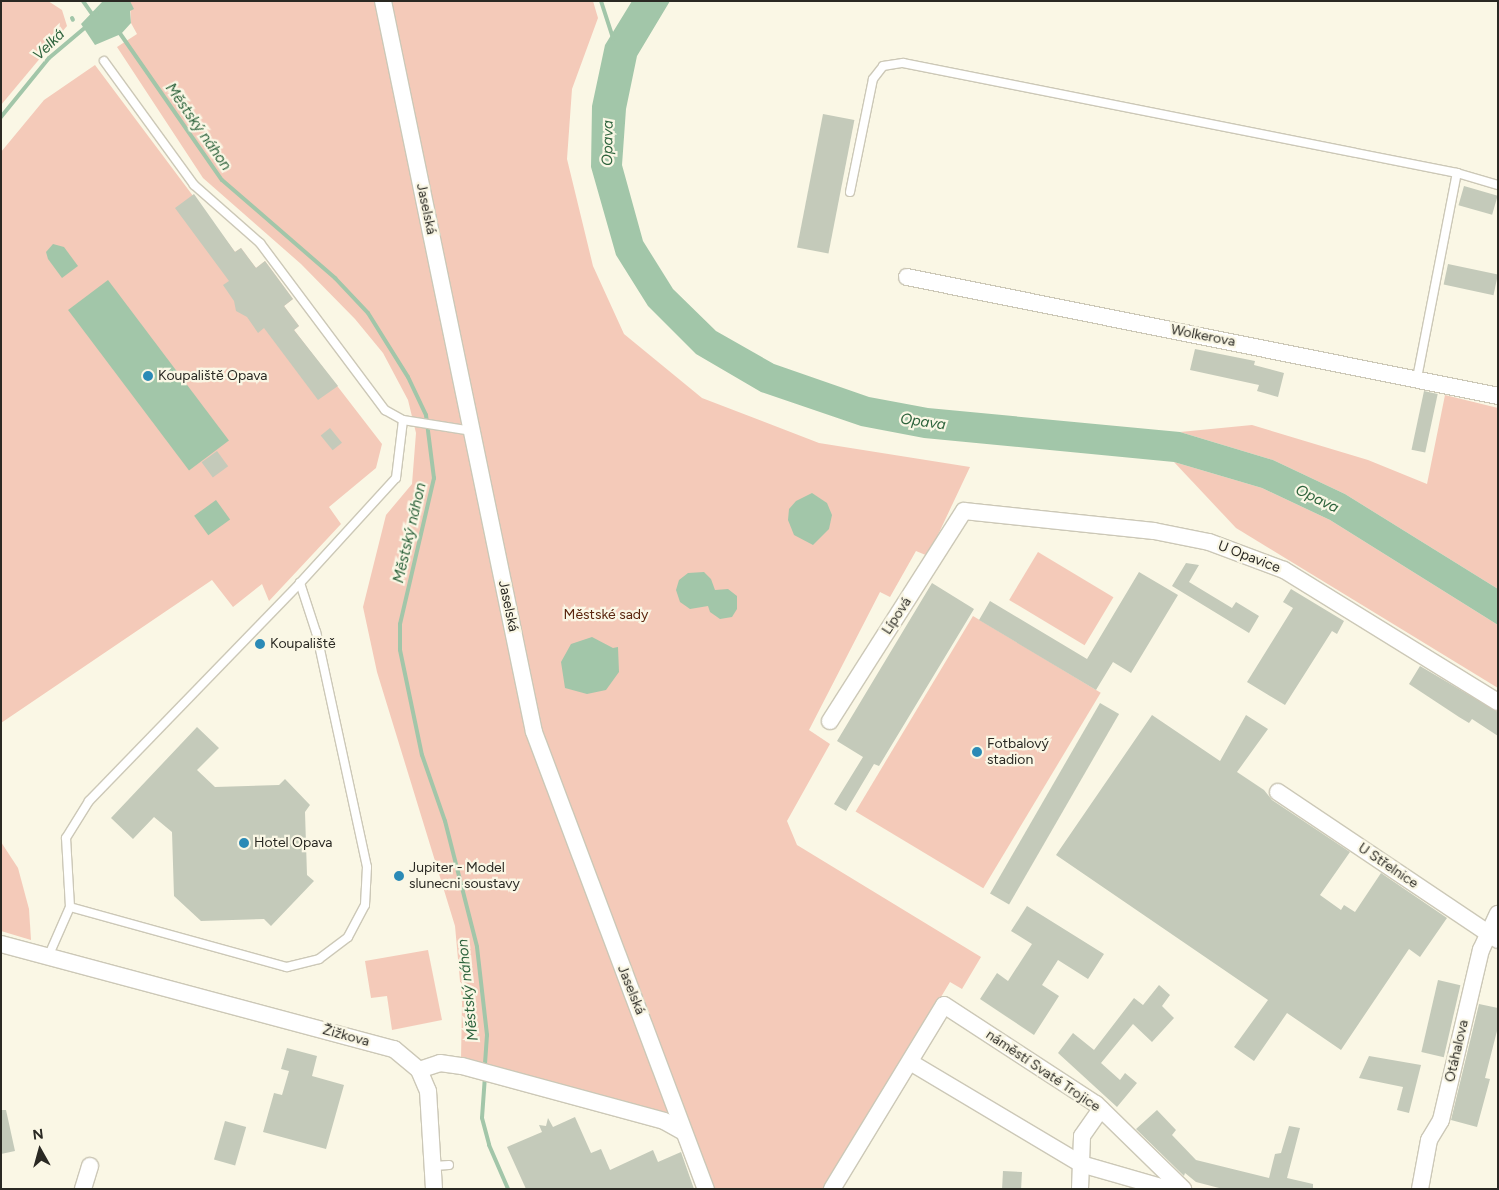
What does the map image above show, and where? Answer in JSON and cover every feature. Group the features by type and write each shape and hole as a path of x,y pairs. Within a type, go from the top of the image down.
{"street":[{"name":"Jaselská","path":"383,1 534,732 592,893 673,1098 682,1131 706,1189"},
{"name":"Wolkerova","path":"907,276 1498,396"},
{"name":"U Opavice","path":"964,511 1154,531 1210,542 1284,570 1498,702"},
{"name":"Lípová","path":"830,721 964,511"},
{"name":"U Střelnice","path":"1278,792 1493,936"},
{"name":"Otáhalova","path":"1420,1189 1429,1140 1441,1120 1498,914"},
{"name":"Žižkova","path":"1,944 386,1047 406,1057 419,1070"},
{"name":"náměstí Svaté Trojice","path":"832,1189 944,1005 1101,1109 1183,1189"},
{"path":"910,1062 1081,1164 1168,1189"},
{"path":"434,1189 441,1165 430,1103 419,1070 440,1063 462,1066 664,1121 682,1131"},
{"path":"1080,1189 1082,1136 1101,1109"},
{"path":"83,1189 90,1166"}],"lane":[{"path":"104,60 194,186 260,243 385,410 403,420 472,430"},
{"path":"850,192 874,79 882,66 903,63 1457,174 1498,185"},
{"path":"1416,378 1457,174"},
{"path":"48,957 70,907 66,838 89,801 300,583 396,478 403,420"},
{"path":"70,907 287,966 319,958 348,937 364,905 367,866 316,632 300,583"}],"green space":[{"path":"1,1 48,1 62,10 67,26 1,105"},
{"name":"Městské sady","path":"130,1 593,1 598,18 572,89 567,159 593,266 624,334 702,398 819,443 970,467 928,556 916,551 890,597 880,592 809,730 830,744 787,821 797,845 981,957 962,989 950,982 825,1189 714,1189 688,1119 461,1059 462,1003 455,926 377,672 363,607 386,515 412,484 416,433 408,400 383,353 355,319 301,264 203,178 117,47 137,34 131,23"},
{"path":"95,65 235,252 241,248 256,268 265,261 293,299 284,306 299,326 294,330 382,444 376,468 329,507 341,524 269,601 262,584 233,607 212,580 1,723 1,152 44,100"},
{"path":"1445,395 1498,408 1498,589 1345,494 1273,460 1180,432 1252,425 1368,460 1427,484"},
{"path":"1174,462 1262,488 1330,520 1498,625 1498,688 1236,528"},
{"path":"1038,552 1113,597 1085,645 1009,600"},
{"name":"Fotbalový stadion","path":"973,616 1101,693 983,888 856,811"},
{"path":"1,842 18,868 29,909 31,940 1,931"},
{"path":"428,950 442,1020 392,1030 387,996 371,998 365,961"}],"water":[{"path":"130,1 134,9 130,11 131,23 121,34 95,45 81,24 102,2"},
{"name":"Opava","path":"632,1 670,1 637,56 626,109 622,165 643,241 673,289 716,331 774,364 869,397 928,408 1180,432 1273,460 1345,494 1498,589 1498,625 1330,520 1262,488 1174,462 924,438 861,426 761,392 696,354 648,306 616,255 591,167 592,106 605,45"},
{"path":"53,244 64,247 78,266 62,278 48,259 46,252"},
{"name":"Koupaliště Opava","path":"108,280 229,441 189,471 68,310"},
{"path":"812,493 827,503 832,515 829,529 813,545 794,535 788,520 789,509 796,501"},
{"path":"216,500 230,519 208,535 194,516"},
{"path":"704,572 711,579 715,590 728,589 737,596 737,609 732,617 720,619 710,612 708,606 690,609 680,602 676,590 679,580 688,573"},
{"path":"592,637 613,648 618,647 619,672 606,690 587,694 565,688 561,662 571,644"}],"building":[{"path":"823,114 854,120 828,254 797,248"},
{"path":"1464,186 1498,196 1492,215 1458,205"},
{"name":"Koupaliště Opava","path":"194,194 235,252 241,248 256,268 265,261 293,299 284,306 299,326 294,330 338,386 318,400 264,328 258,333 247,317 236,311 234,301 223,285 229,281 175,208"},
{"path":"1448,264 1498,275 1494,295 1444,285"},
{"path":"1195,349 1255,361 1254,365 1284,373 1278,397 1257,391 1259,385 1190,370"},
{"path":"1424,391 1438,394 1425,453 1412,450"},
{"path":"330,428 342,443 333,450 321,436"},
{"path":"217,451 228,466 213,478 202,462"},
{"path":"1186,563 1199,565 1189,582 1232,608 1236,602 1259,616 1249,633 1172,586"},
{"path":"1139,572 1178,595 1131,673 1113,662 1096,690 979,620 990,601 1087,659"},
{"path":"932,583 974,609 879,766 874,764 846,811 834,804 863,757 837,741"},
{"path":"1291,589 1344,621 1337,634 1332,631 1285,705 1247,682 1293,608 1283,602"},
{"path":"1420,666 1498,712 1498,736 1472,719 1469,723 1409,684"},
{"path":"1100,703 1119,714 1009,905 990,894"},
{"path":"1152,715 1220,761 1246,715 1268,729 1237,772 1264,790 1272,800 1350,852 1320,895 1341,910 1344,905 1355,912 1381,873 1447,918 1420,957 1409,949 1341,1050 1287,1013 1254,1061 1234,1047 1268,1000 1056,855"},
{"path":"197,727 219,748 197,770 215,787 279,785 285,779 310,805 305,812 307,875 314,881 271,926 264,919 201,921 174,896 172,832 154,817 133,839 111,818"},
{"path":"1027,906 1104,954 1088,979 1058,960 1042,985 1059,996 1034,1035 980,999 997,973 1008,981 1032,944 1011,931"},
{"path":"1438,980 1460,985 1444,1057 1421,1052"},
{"path":"1159,985 1170,995 1162,1006 1174,1018 1152,1042 1133,1024 1101,1063 1120,1080 1125,1073 1137,1083 1117,1107 1058,1053 1073,1033 1094,1050 1134,998 1143,1005"},
{"path":"1479,1004 1498,1008 1498,1027 1485,1078 1490,1079 1477,1127 1451,1120"},
{"path":"287,1048 317,1056 312,1076 344,1085 326,1149 263,1132 274,1093 282,1095 289,1071 281,1069"},
{"path":"1369,1056 1421,1065 1409,1113 1397,1110 1403,1087 1359,1078"},
{"path":"1,1110 6,1110 15,1151 1,1154"},
{"path":"1157,1110 1176,1130 1172,1135 1196,1160 1269,1178 1275,1154 1281,1153 1289,1126 1300,1128 1287,1178 1313,1184 1313,1189 1223,1189 1196,1182 1185,1173 1184,1176 1136,1129"},
{"path":"575,1117 591,1153 601,1149 610,1170 653,1150 658,1162 681,1152 694,1189 526,1189 507,1147 542,1132 539,1125 546,1126 548,1118 553,1127"},
{"path":"225,1121 246,1127 235,1166 214,1159"},
{"path":"1003,1171 1022,1172 1021,1189 1002,1189"}],"waterway":[{"name":"Městský náhon","path":"83,1 92,14 97,13"},
{"name":"Velká","path":"601,1 613,39"},
{"name":"Velká","path":"1,117 49,58 87,26"},
{"name":"Městský náhon","path":"119,32 222,180 335,278 368,313 408,377 426,415 434,478 400,624 400,650 422,755 445,821 477,947 487,1035 485,1067"},
{"name":"Městský náhon","path":"485,1076 482,1118 489,1145 508,1189"}],"place":[{"name":"Koupaliště Opava","path":"148,376"},
{"name":"Koupaliště","path":"260,644"},
{"name":"Fotbalový stadion","path":"977,752"},
{"name":"Hotel Opava","path":"244,843"},
{"name":"Jupiter - Model slunecni soustavy","path":"399,876"}]}
